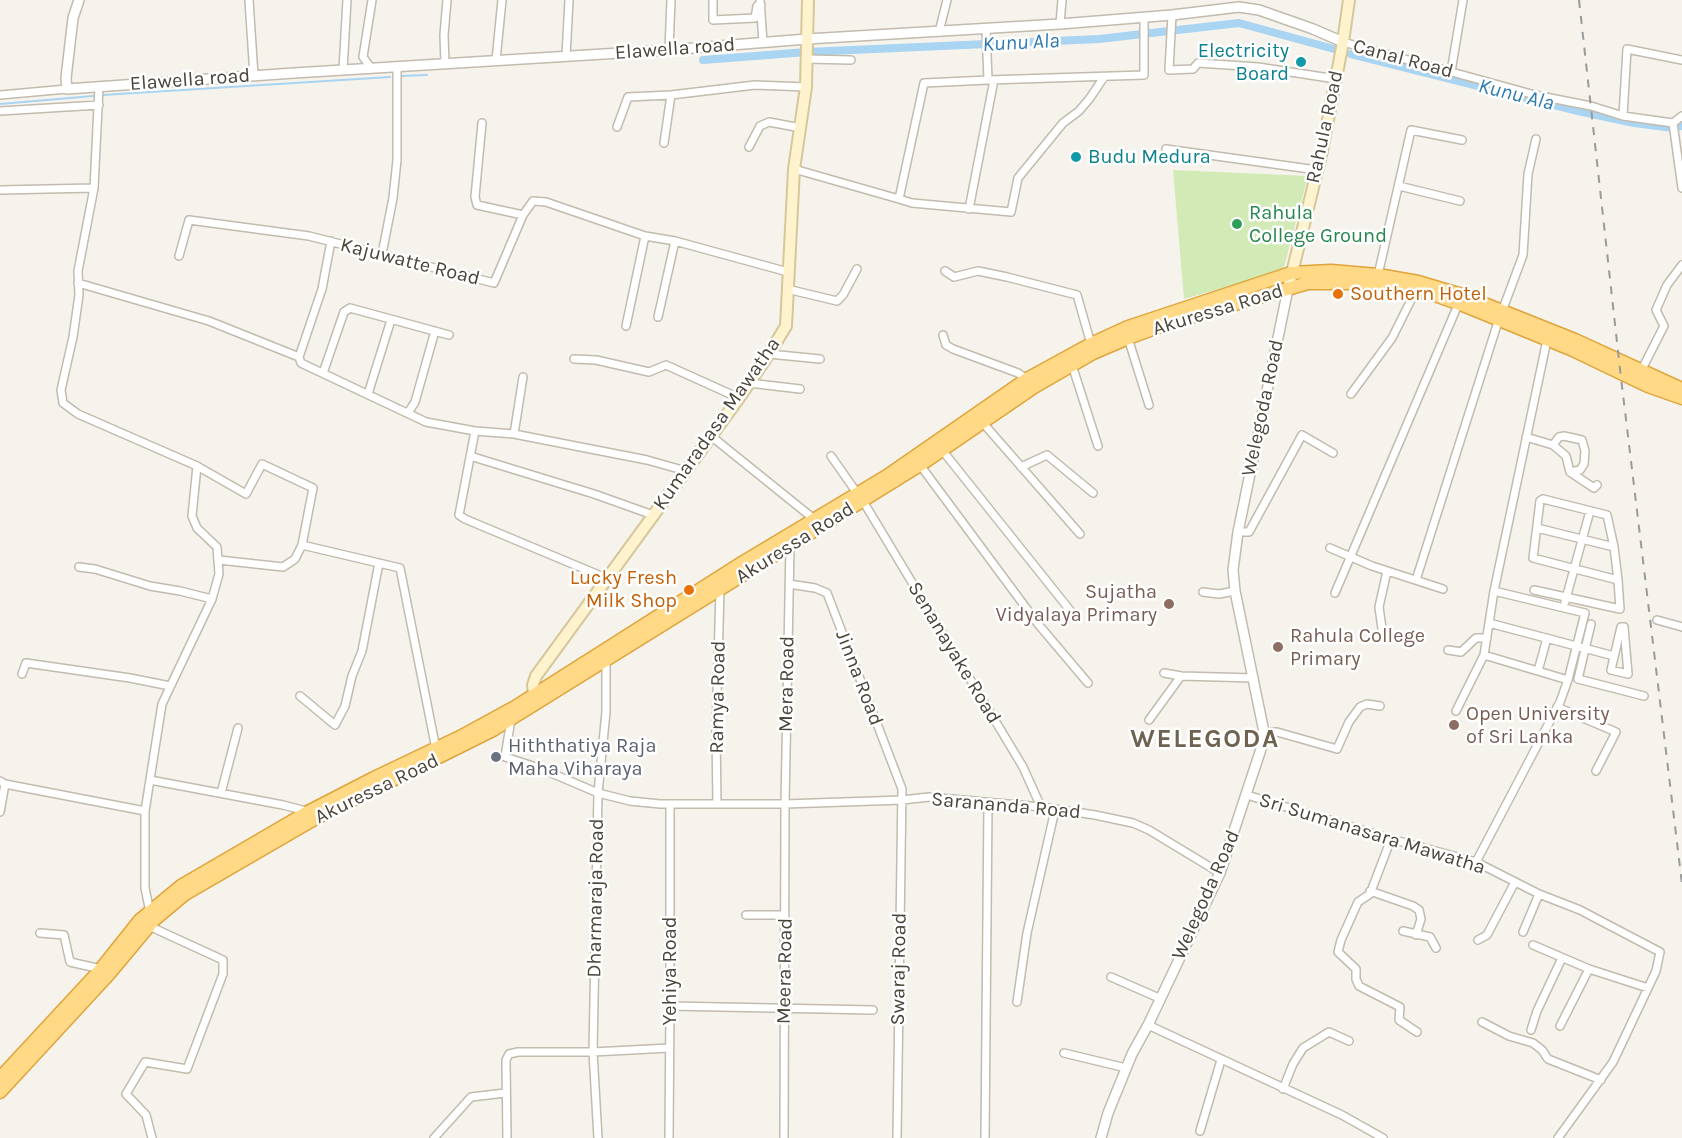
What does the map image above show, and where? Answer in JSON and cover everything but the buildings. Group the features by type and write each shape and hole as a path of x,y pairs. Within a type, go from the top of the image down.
{"highway":[{"name":"Akuressa Road","path":"0,1092 109,974 165,897 206,870 308,812 464,746 511,719 537,698 954,436 1027,380 1091,344 1162,315 1291,273 1315,271 1378,274 1461,299 1581,354 1638,376 1682,389"},
{"name":"Akuressa Road","path":"0,1078 101,969 130,931 178,899 436,748 537,698 606,659 720,590 814,519 920,465 942,450 954,436 983,423 1034,387 1093,353 1166,324 1308,283 1349,281 1417,286"},
{"name":"Akuressa Road","path":"1501,316 1566,337 1682,398"}],"main road":[{"name":"Kumaradasa Mawatha","path":"537,698 533,685 536,676 739,398 786,326 794,169 806,87 808,0"},
{"name":"Rahula Road","path":"1288,289 1317,170 1343,42 1349,0"}],"street":[{"path":"67,89 66,78 73,18 79,0"},
{"path":"249,0 254,76"},
{"path":"343,70 347,0"},
{"path":"371,68 363,57 372,0"},
{"path":"446,63 444,35 447,0"},
{"path":"496,60 502,0"},
{"path":"566,56 569,0"},
{"path":"669,50 671,0"},
{"path":"713,0 713,20 755,18 760,2"},
{"path":"939,32 947,0"},
{"path":"1060,24 1062,0"},
{"path":"1451,72 1463,0"},
{"path":"760,2 763,42"},
{"name":"Elawella road","path":"0,95 397,66 1060,24 1239,7 1259,10 1343,42"},
{"path":"1172,15 1169,70 1193,69 1198,63 1258,67 1336,79"},
{"path":"899,199 924,83 1144,75 1144,17"},
{"path":"969,208 991,80 986,29"},
{"name":"Canal Road","path":"1343,42 1535,95 1591,106 1623,116 1673,123"},
{"path":"1623,116 1627,49 1682,60"},
{"path":"807,59 851,60"},
{"path":"382,254 393,198 397,160 397,66"},
{"path":"794,169 912,203 1011,212 1018,178 1063,123 1090,99 1104,76"},
{"path":"617,127 628,98 755,85 806,87"},
{"path":"99,87 94,188 78,271 73,338 61,390 63,404 78,414 197,466 246,494 262,464 313,488 302,545 295,559 284,567 219,560"},
{"path":"664,143 671,95"},
{"path":"0,111 99,105"},
{"path":"1682,116 1673,123 1682,188"},
{"path":"749,147 760,126 769,122 801,128"},
{"path":"482,123 475,197 477,205 523,215 533,201 546,202 645,236 675,241 788,272"},
{"path":"1378,274 1411,130 1462,140"},
{"path":"1416,580 1501,316 1523,255 1528,174 1536,139"},
{"path":"1166,149 1317,170"},
{"path":"1399,186 1460,201"},
{"path":"0,190 94,188"},
{"name":"Kajuwatte Road","path":"179,256 189,219 309,236 494,283 523,215"},
{"path":"626,326 645,236"},
{"path":"331,241 322,289 299,357 301,363 426,422 475,431 514,434 647,460 686,471"},
{"path":"658,317 675,241"},
{"path":"1638,376 1664,326 1656,310 1667,285 1682,265"},
{"path":"787,289 837,301 843,296 857,269"},
{"path":"945,271 954,277 978,271 1077,295 1091,344"},
{"path":"78,283 209,321 299,357"},
{"path":"1351,394 1392,338 1417,286"},
{"name":"Welegoda Road","path":"1101,1138 1108,1113 1126,1068 1220,873 1262,746 1264,732 1235,591 1233,570 1238,532 1288,289"},
{"path":"1335,592 1461,299"},
{"path":"323,373 344,312 350,308 449,335"},
{"path":"368,394 391,320"},
{"path":"408,413 414,402 435,331"},
{"path":"943,334 946,345 953,349 1018,373 1027,380"},
{"path":"1128,338 1149,405"},
{"path":"1456,711 1484,655 1494,591 1547,340"},
{"path":"769,354 820,359"},
{"path":"574,359 596,360 650,372 666,365 739,398"},
{"path":"1072,365 1098,446"},
{"path":"514,434 524,377"},
{"path":"749,382 800,389"},
{"path":"983,423 1080,534"},
{"path":"475,431 459,515 606,578"},
{"path":"1238,532 1249,532 1302,435 1333,453"},
{"path":"711,436 814,519"},
{"path":"1553,446 1559,438 1564,436 1582,440 1586,451 1584,464 1580,470 1570,472"},
{"path":"1526,437 1553,446 1566,456 1570,472 1594,488 1597,485"},
{"path":"942,450 1073,614"},
{"path":"1021,467 1047,455 1092,493"},
{"path":"470,456 594,494 653,515"},
{"name":"Senanayake Road","path":"831,456 860,497 1023,767 1041,807"},
{"path":"920,465 1038,624 1088,683"},
{"path":"152,1138 146,1115 126,1094 145,1062 187,1069 223,974 223,960 151,919 145,888 145,811 162,704 212,598 219,574 217,547 197,528 192,516 197,466"},
{"path":"1534,590 1566,599 1620,609 1618,580 1614,547 1607,515 1541,499 1533,558 1618,580"},
{"path":"1564,608 1590,511"},
{"path":"1537,528 1614,547"},
{"path":"783,544 790,565"},
{"name":"Mera Road","path":"783,544 790,565 785,804"},
{"path":"302,545 400,568 436,748"},
{"path":"1330,548 1387,571 1443,589"},
{"path":"300,696 335,725 345,706 351,676 362,651 379,563"},
{"path":"79,567 95,569 150,586 212,598"},
{"path":"1383,636 1379,607 1387,571"},
{"name":"Jinna Road","path":"789,585 815,588 827,593 902,789 902,801"},
{"name":"Ramya Road","path":"717,804 716,731 720,590"},
{"path":"1203,592 1219,594 1235,591"},
{"path":"1494,591 1585,613 1578,679 1644,696"},
{"path":"1657,620 1682,627"},
{"path":"1489,623 1614,656"},
{"path":"1476,862 1557,707 1591,624"},
{"path":"1621,627 1624,627 1628,674 1611,670 1614,656 1621,627"},
{"path":"1448,650 1461,652 1476,638 1487,638"},
{"path":"1538,671 1547,638"},
{"path":"1484,655 1568,680"},
{"name":"Dharmaraja Road","path":"598,1138 592,1052 598,793 606,712 606,659"},
{"path":"22,674 26,663 170,686"},
{"path":"1164,673 1181,676 1254,678"},
{"path":"1149,720 1181,676"},
{"path":"1264,732 1277,732 1337,749 1349,722 1360,707 1367,704 1380,706"},
{"path":"1557,707 1616,732 1596,771"},
{"name":"Sarananda Road","path":"511,719 505,757 542,769 598,793 630,801 670,804 785,804 902,801 929,797 1041,807 1133,823 1149,830 1220,873"},
{"path":"221,793 238,728"},
{"path":"150,780 283,804 308,812"},
{"path":"0,812 3,783 145,811"},
{"name":"Sri Sumanasara Mawatha","path":"1246,795 1476,862 1539,894 1580,910 1660,952 1656,970 1613,1062 1558,1138"},
{"name":"Swaraj Road","path":"897,1138 902,801"},
{"path":"985,1138 988,803"},
{"name":"Yehiya Road","path":"669,1138 670,804"},
{"name":"Meera Road","path":"784,1138 785,804"},
{"path":"1017,1002 1028,933 1055,810"},
{"path":"1391,839 1370,894 1358,902 1338,952 1356,969 1359,986 1400,1007 1399,1020 1417,1032"},
{"path":"1478,940 1487,935 1515,882"},
{"path":"1370,891 1419,910 1421,919 1416,935"},
{"path":"1523,932 1539,894"},
{"path":"746,915 785,915"},
{"path":"1403,931 1430,937 1436,948"},
{"path":"40,933 64,935 70,962 101,969"},
{"path":"1533,945 1589,969 1648,988"},
{"path":"1531,1030 1537,1011 1563,958"},
{"path":"1560,1026 1589,969"},
{"path":"1111,976 1160,998"},
{"path":"670,1006 873,1010"},
{"path":"1482,1022 1509,1036 1533,1044 1542,1050 1548,1059 1601,1080"},
{"path":"1148,1025 1342,1115 1383,1138"},
{"path":"1283,1089 1293,1064 1303,1048 1329,1032 1349,1041"},
{"path":"507,1138 505,1093 506,1060 509,1054 669,1047"},
{"path":"1064,1053 1126,1068"},
{"path":"1200,1131 1221,1059"},
{"path":"434,1138 471,1098 505,1093"}],"green space":[{"name":"Rahula College Ground","path":"1173,170 1308,176 1283,271 1184,299"}],"waterway":[{"name":"Kunu Ala","path":"703,60 807,52 1099,39 1239,23 1334,49"},
{"name":"Kunu Ala","path":"1351,54 1578,111 1634,123 1673,128 1682,126"},
{"path":"401,76 427,75"},
{"path":"103,95 390,77"},
{"path":"0,104 93,96"}],"railway":[{"path":"1579,0 1621,378 1682,884"}],"place":[{"name":"Electricity Board","path":"1301,62"},
{"name":"Budu Medura","path":"1076,157"},
{"name":"Rahula College Ground","path":"1237,224"},
{"name":"Southern Hotel","path":"1338,294"},
{"name":"Lucky Fresh Milk Shop","path":"689,590"},
{"name":"Sujatha Vidyalaya Primary","path":"1169,604"},
{"name":"Rahula College Primary","path":"1278,647"},
{"name":"Open University of Sri Lanka","path":"1454,725"},
{"name":"Hiththatiya Raja Maha Viharaya","path":"496,757"}],"district":[{"name":"WELEGODA","path":"1205,740"}]}
